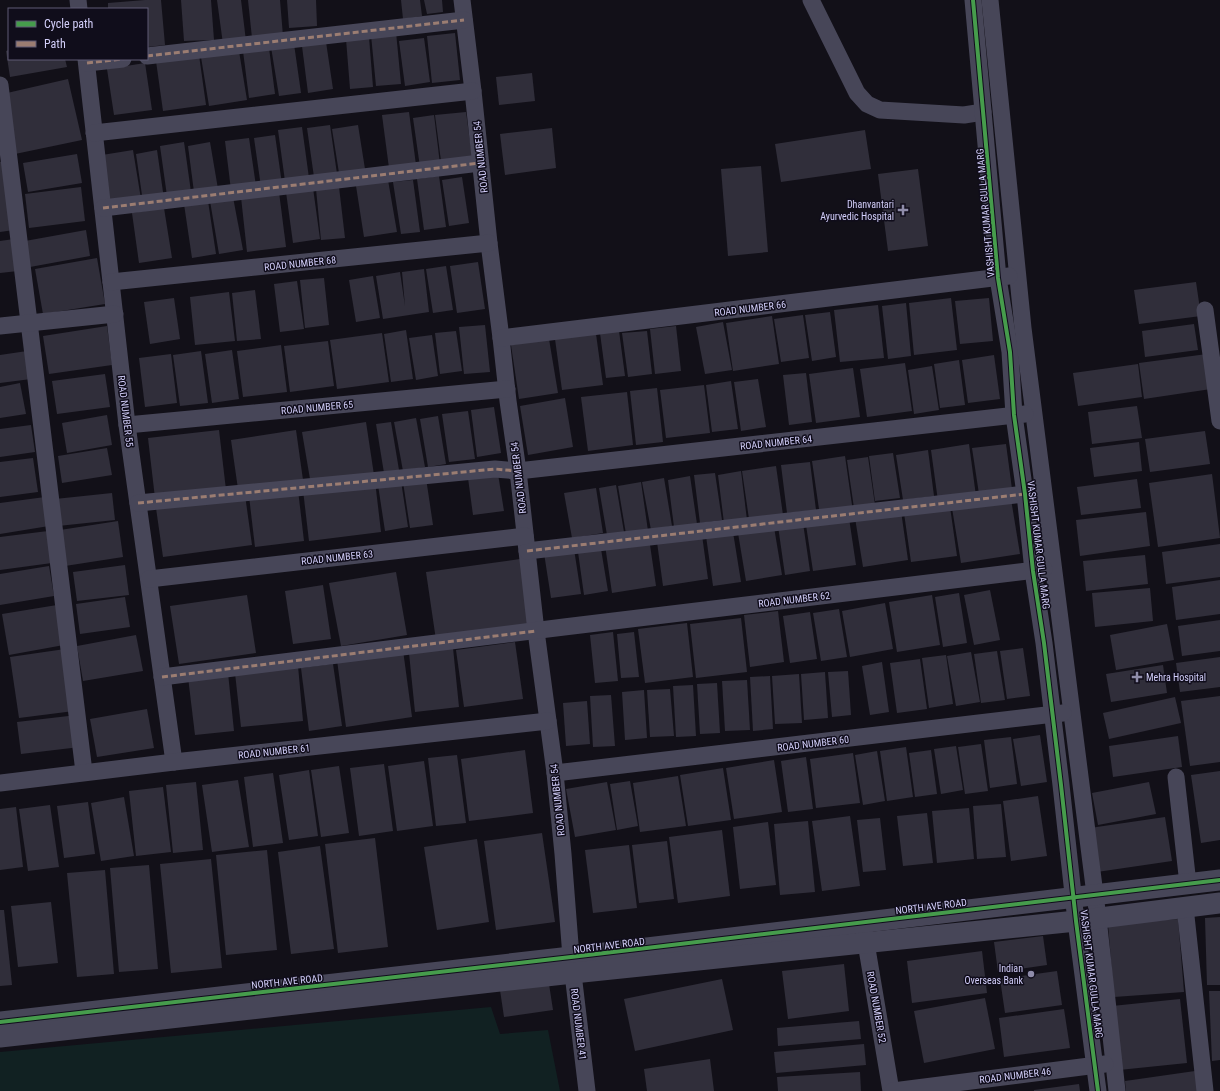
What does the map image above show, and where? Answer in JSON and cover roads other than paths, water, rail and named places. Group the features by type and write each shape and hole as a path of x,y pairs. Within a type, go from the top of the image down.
{"street":[{"name":"ROAD NUMBER 54","path":"462,0 473,91 488,243 518,471 554,773 563,854 572,965"},
{"path":"812,0 857,93 867,104 880,110 964,115 983,112"},
{"name":"VASHISHT KUMAR GULLA MARG","path":"974,0 998,278 1010,352 1014,415 1025,494 1033,570 1044,643 1076,920 1098,1091"},
{"name":"VASHISHT KUMAR GULLA MARG","path":"990,0 1017,276 1033,414 1098,918 1117,1091"},
{"path":"148,56 464,20"},
{"path":"86,61 104,60"},
{"name":"ROAD NUMBER 55","path":"86,61 127,425 174,762"},
{"path":"0,85 84,772"},
{"path":"94,133 473,91"},
{"path":"103,208 480,163"},
{"name":"ROAD NUMBER 68","path":"111,282 488,243"},
{"name":"ROAD NUMBER 66","path":"501,338 1017,276"},
{"path":"1205,310 1220,421"},
{"path":"0,326 114,314"},
{"name":"ROAD NUMBER 65","path":"127,425 507,389"},
{"name":"ROAD NUMBER 64","path":"138,503 495,469 518,471 1033,414"},
{"name":"ROAD NUMBER 63","path":"149,579 1025,494"},
{"name":"ROAD NUMBER 62","path":"162,677 1053,568"},
{"name":"ROAD NUMBER 60","path":"554,773 1071,712"},
{"name":"ROAD NUMBER 61","path":"0,783 84,772 548,721"},
{"path":"1176,777 1188,884"},
{"name":"NORTH AVE ROAD","path":"0,1022 572,965 863,922 1220,880"},
{"path":"0,1037 572,965 866,943 1098,918 1220,903"},
{"path":"1185,907 1205,1091"},
{"name":"ROAD NUMBER 52","path":"863,922 892,1091"},
{"name":"ROAD NUMBER 41","path":"572,965 587,1091"},
{"name":"ROAD NUMBER 46","path":"892,1091 1095,1065 1114,1064"}],"place":[{"name":"Dhanvantari Ayurvedic Hospital","path":"903,210"},
{"name":"Mehra Hospital","path":"1137,677"},
{"name":"Indian Overseas Bank","path":"1031,974"}]}
